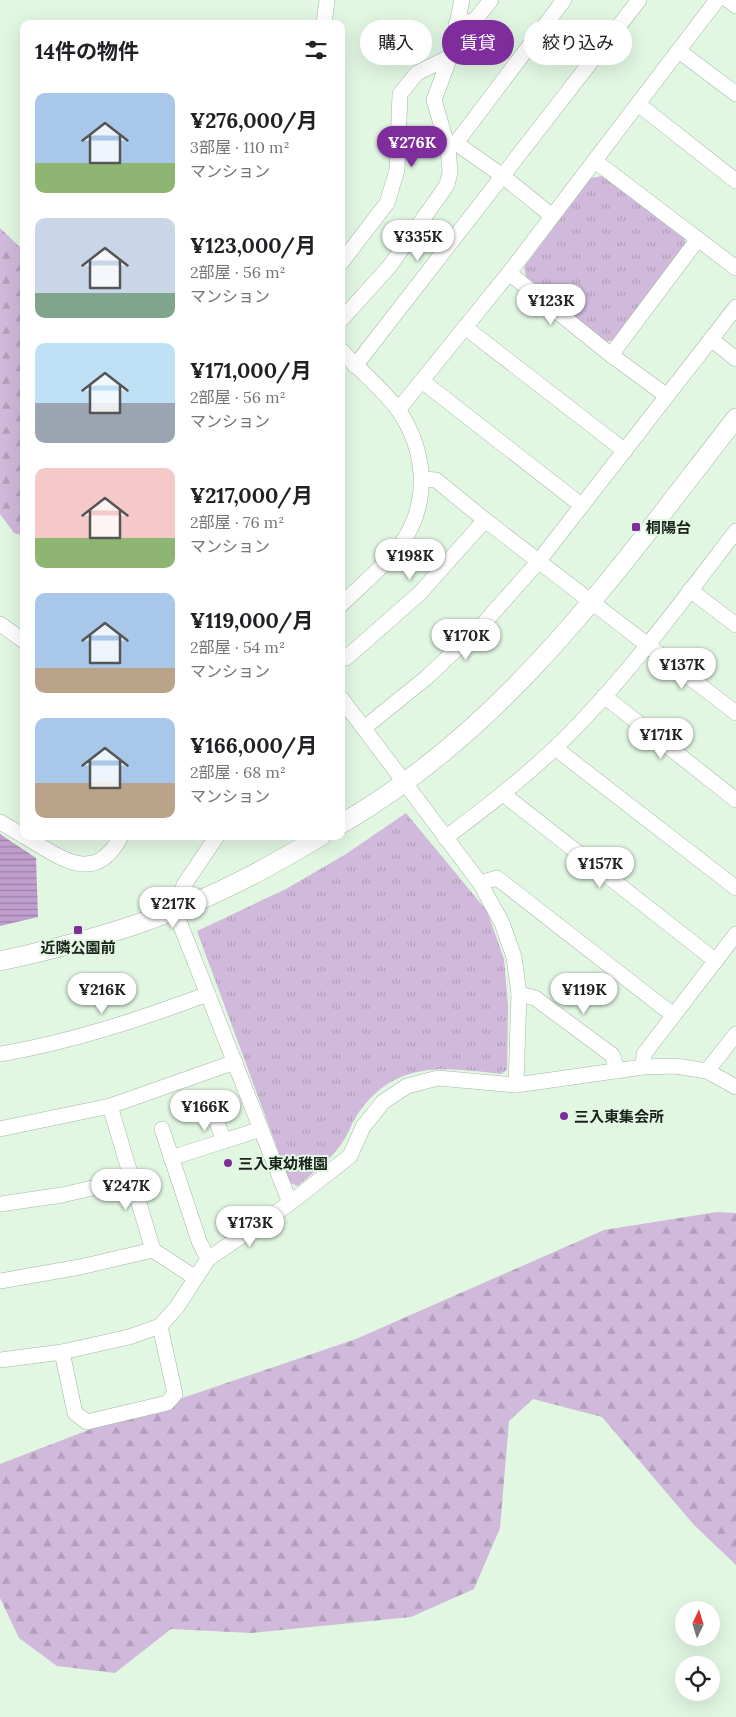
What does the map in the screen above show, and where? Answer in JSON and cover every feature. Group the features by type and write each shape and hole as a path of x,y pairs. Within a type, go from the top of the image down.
{"street":[{"path":"324,20 327,0"},
{"path":"457,20 462,0"},
{"path":"475,20 491,0"},
{"path":"452,145 564,0"},
{"path":"355,366 504,177 639,0"},
{"path":"398,410 509,274 717,0"},
{"path":"728,0 736,6"},
{"path":"679,51 736,94"},
{"path":"345,258 387,203 397,170 400,94 417,73 442,60"},
{"path":"345,316 389,267 447,185 452,145 434,100 447,65"},
{"path":"638,104 736,181"},
{"path":"452,145 504,177 552,216"},
{"path":"595,160 736,268"},
{"path":"611,355 698,239"},
{"path":"509,274 666,396"},
{"path":"364,728 426,678 485,622 538,562 736,308"},
{"path":"466,328 625,451"},
{"path":"711,339 736,359"},
{"path":"345,355 398,410 416,442 422,479 417,518 402,544 345,601"},
{"path":"422,381 581,505"},
{"path":"345,821 404,784 516,688 593,602 736,418"},
{"path":"422,479 436,480 538,562 593,602 736,713"},
{"path":"345,658 420,592 484,520"},
{"path":"445,838 503,794 555,748 604,696 735,535"},
{"path":"690,590 736,625"},
{"path":"0,624 20,638"},
{"path":"604,696 736,800"},
{"path":"345,703 480,883 502,923 514,957 519,994 516,1085"},
{"path":"555,748 736,888"},
{"path":"503,794 716,961"},
{"path":"0,822 20,834"},
{"path":"31,840 66,861 86,866 97,863 112,850 119,840"},
{"path":"214,840 184,884 175,911 290,1203"},
{"path":"0,961 61,947 175,911 232,886 314,840"},
{"path":"480,883 497,878 673,1014"},
{"path":"643,1067 644,1054 736,934"},
{"path":"0,1054 30,1049 123,1025 208,994"},
{"path":"519,994 535,998 612,1055 618,1071"},
{"path":"707,1070 736,1034"},
{"path":"0,1129 110,1106 235,1062"},
{"path":"0,1360 62,1352 130,1337 160,1326 177,1307 194,1277 208,1258 290,1203 350,1156 363,1127 383,1102 407,1086 438,1078 516,1085 643,1067 676,1066 707,1070 736,1087"},
{"path":"110,1106 153,1250 194,1277"},
{"path":"213,1112 224,1141"},
{"path":"162,1129 199,1241 208,1258"},
{"path":"172,1158 261,1129"},
{"path":"0,1204 62,1195 132,1179"},
{"path":"0,1281 153,1250"},
{"path":"62,1352 75,1413 87,1422 167,1403 176,1394 160,1326"}],"green space":[{"path":"602,176 684,237 687,247 614,340 605,342 526,277 524,267 591,178"},
{"path":"0,228 20,247 20,535 14,533 0,514"},
{"path":"406,813 487,911 504,959 508,1006 507,1070 501,1074 441,1069 422,1071 405,1075 389,1083 373,1095 359,1112 336,1151 298,1186 290,1183 197,931 286,889 346,854"},
{"path":"717,1212 736,1213 736,1565 694,1525 602,1417 533,1399 509,1421 500,1528 474,1589 411,1617 252,1633 171,1629 115,1673 57,1666 19,1638 0,1598 0,1464 91,1429 356,1339 604,1230"}],"shaded area":[{"path":"0,834 36,858 38,917 0,926"}],"place":[{"name":"桐陽台","path":"636,527"},
{"name":"近隣公園前","path":"78,930"},
{"name":"三入東集会所","path":"564,1116"},
{"name":"三入東幼稚園","path":"228,1163"}]}
